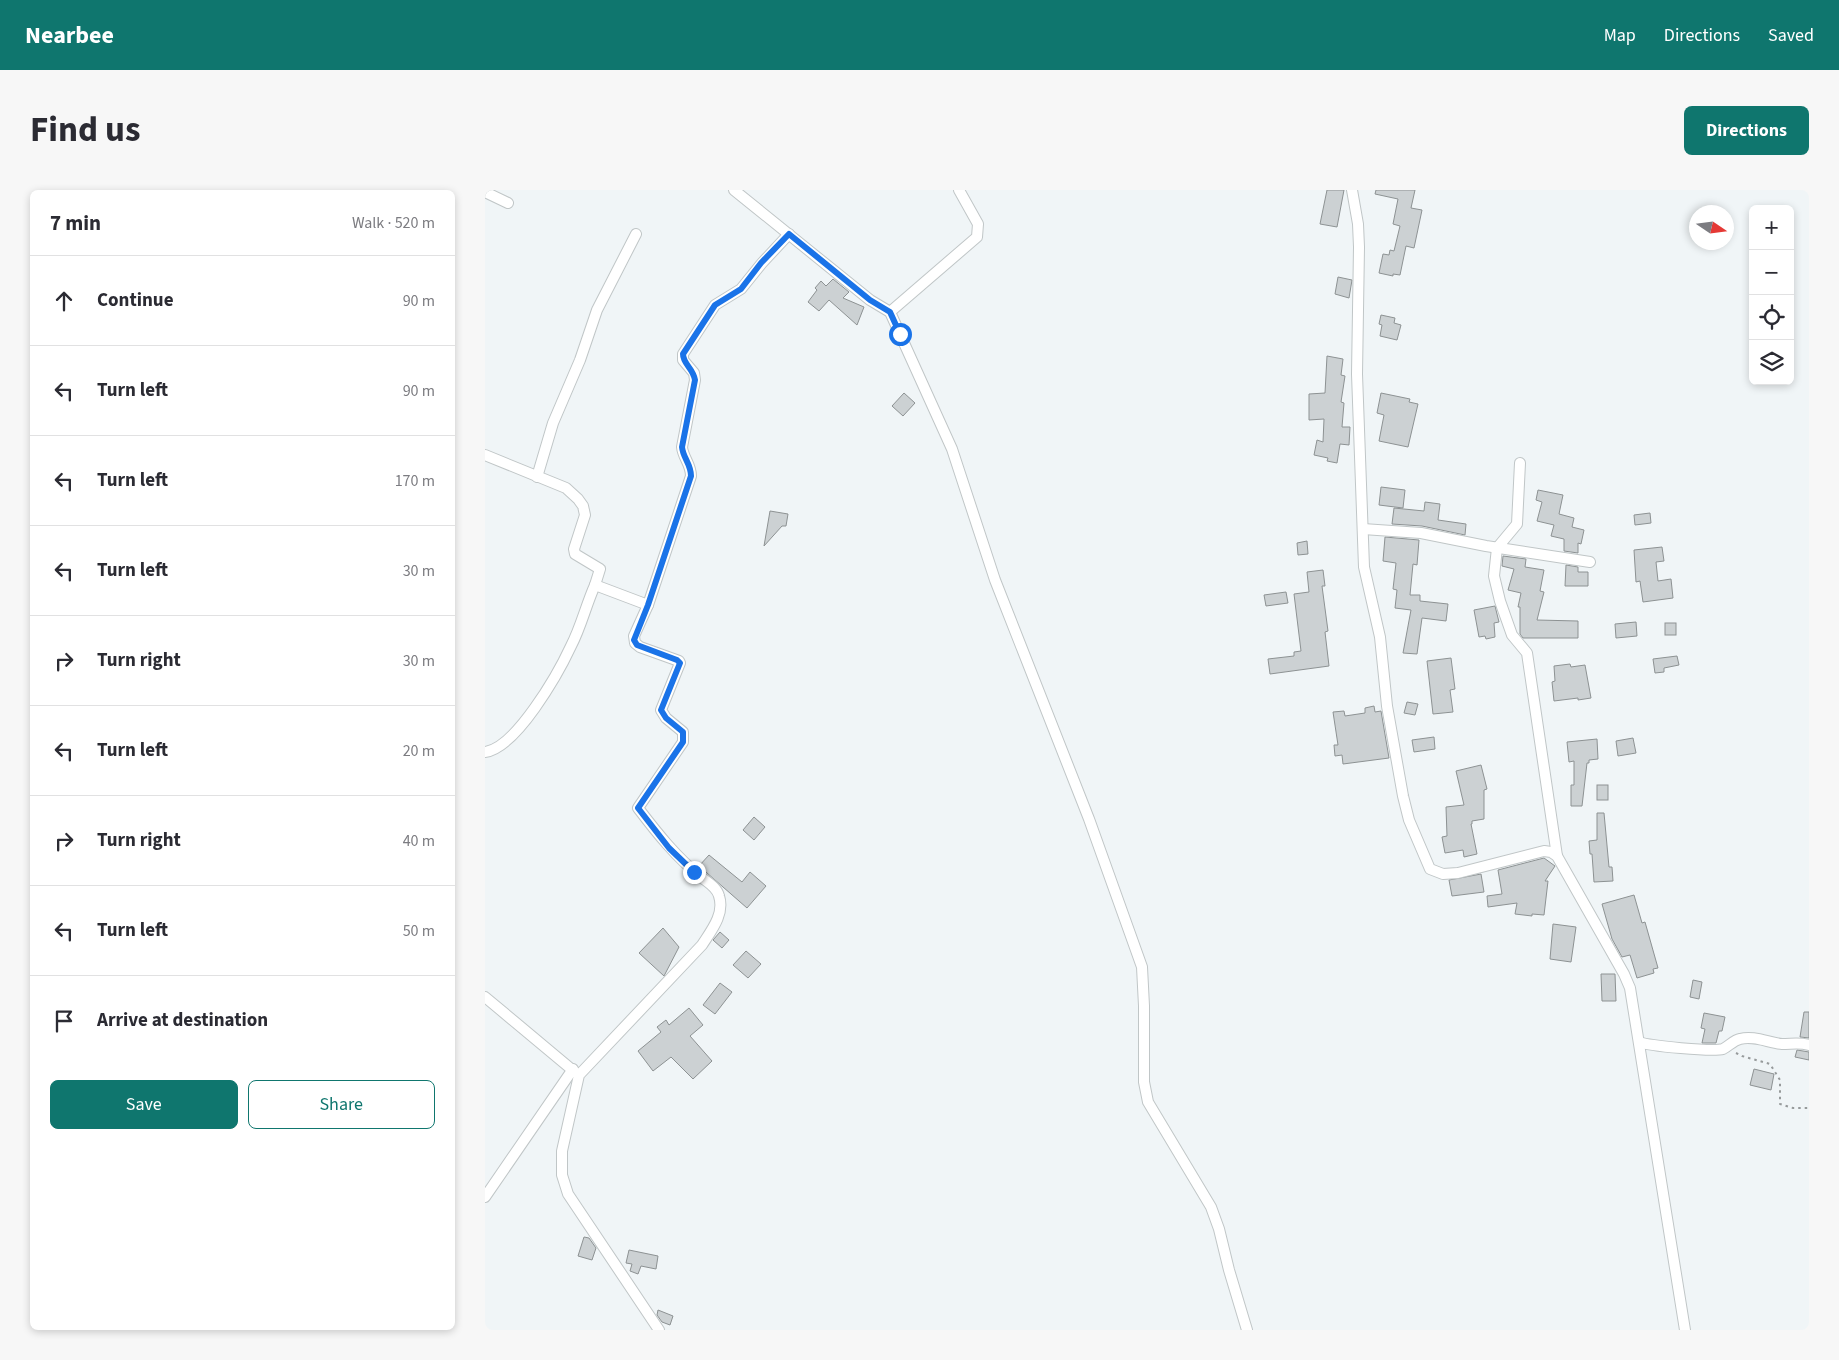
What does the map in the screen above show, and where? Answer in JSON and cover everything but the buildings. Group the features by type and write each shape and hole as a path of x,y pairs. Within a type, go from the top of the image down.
{"street":[{"path":"734,190 870,300 890,312 952,449 995,580 1089,819 1141,967 1145,1024 1144,1082 1148,1102 1211,1207 1247,1330"},
{"path":"890,312 977,238 978,224 959,190"},
{"path":"1352,190 1356,205 1360,270 1357,374 1364,567 1380,637 1387,706 1409,820 1430,869 1443,874 1458,873 1544,851 1551,852 1557,856"},
{"path":"485,192 508,204"},
{"path":"537,477 553,424 580,360 597,310 636,234"},
{"path":"485,1197 576,1072 702,945 716,924 721,906 719,894 669,848 638,808 678,750 684,737 683,732 666,718 661,710 680,666 679,661 635,643 634,636 648,605 691,476 689,464 683,454 682,447 695,380 693,373 683,360 683,354 715,305 741,289 761,263 789,234"},
{"path":"485,455 567,488 583,506 585,515 574,552 600,569 571,646 537,706 501,746 485,752"},
{"path":"1520,463 1517,524 1497,548 1494,576 1500,601 1513,636 1527,653 1557,856 1630,988 1685,1330"},
{"path":"1363,529 1421,533 1497,548 1590,562"},
{"path":"595,585 648,605"},
{"path":"485,997 576,1072"},
{"path":"1639,1042 1647,1045 1702,1050 1723,1049 1739,1039 1809,1045"},
{"path":"576,1072 562,1151 562,1175 568,1194 659,1330"}],"path":[{"path":"1726,1047 1741,1056 1770,1064 1780,1080 1780,1104 1793,1108 1809,1108"}],"route":[{"path":"694,872 669,848 638,808 683,742 683,732 663,715 661,710 680,663 677,660 637,645 634,640 648,605 691,476 691,469 687,458 683,454 682,447 695,380 690,368 683,360 685,348 715,305 741,289 761,263 789,234 870,300 890,312 900,334"}]}
